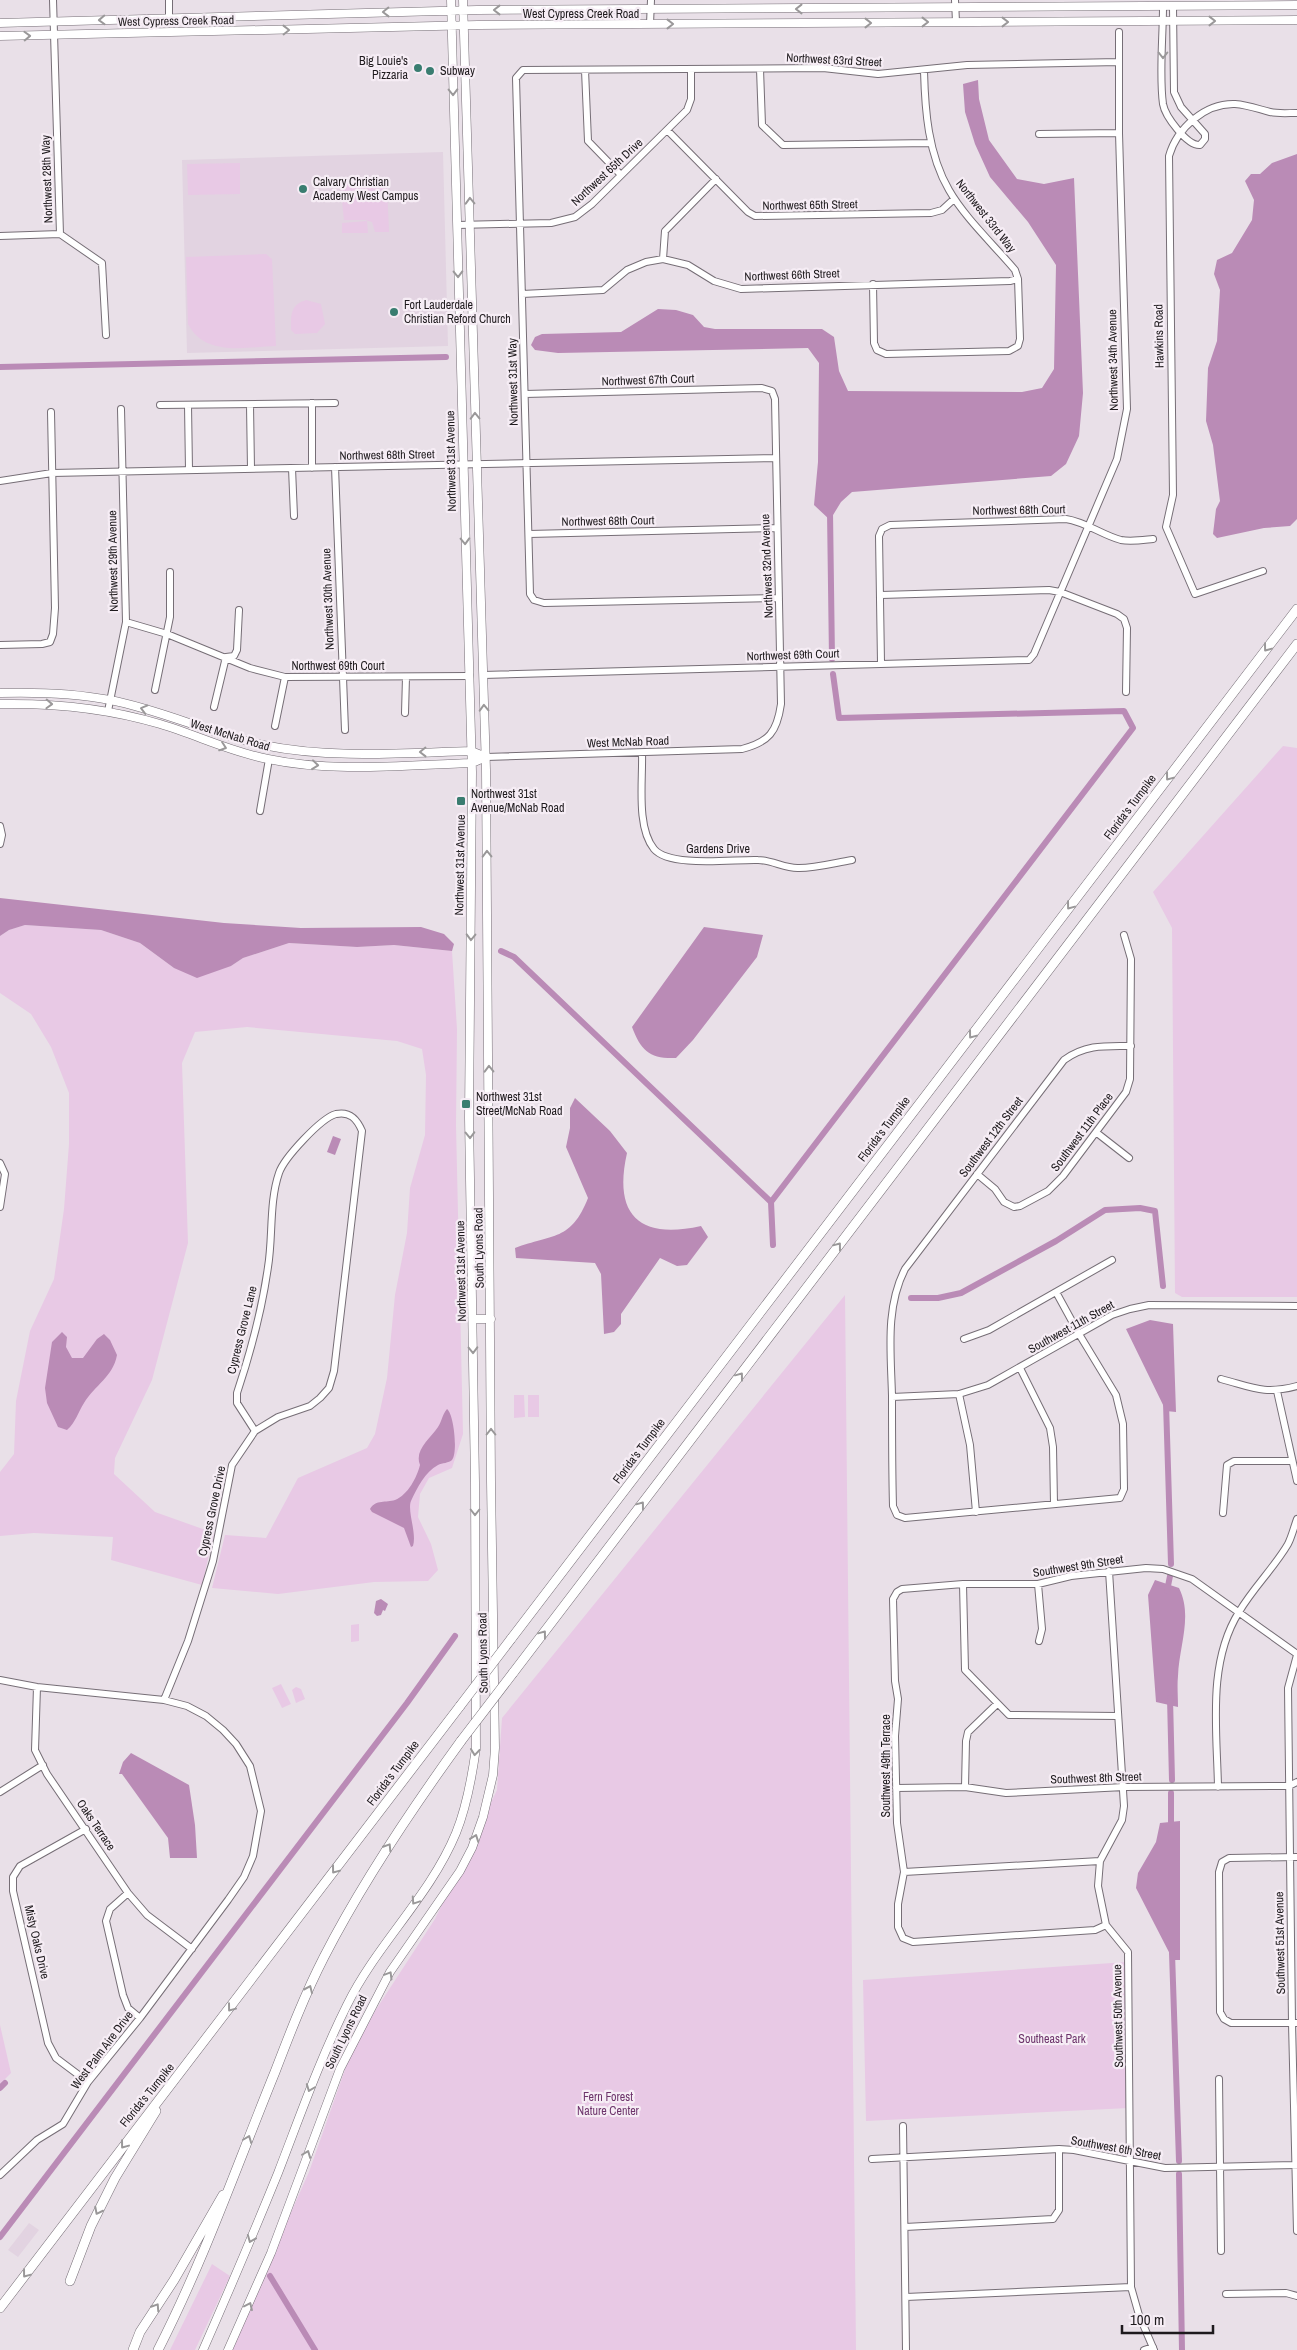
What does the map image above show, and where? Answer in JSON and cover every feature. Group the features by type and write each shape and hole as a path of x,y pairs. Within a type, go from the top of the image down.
{"highway":[{"name":"Florida's Turnpike","path":"0,2308 1297,609"},
{"path":"158,2350 181,2305 231,2185 298,2014 323,1958 390,1844 461,1741 1297,644"},
{"path":"70,2281 95,2218 115,2178 145,2131 165,2093"},
{"path":"133,2350 140,2332 179,2272 221,2197 231,2185"}],"main road":[{"name":"Northwest 31st Avenue","path":"451,0 472,752 469,1125 475,1581"},
{"name":"Northwest 31st Avenue","path":"463,0 486,757 488,894"},
{"name":"West Cypress Creek Road","path":"0,23 464,10 650,10 955,4 1297,5"},
{"name":"West Cypress Creek Road","path":"0,36 452,26 1297,20"},
{"name":"West McNab Road","path":"0,693 62,693 111,700 164,714 235,739 295,751 354,754 472,752 486,757"},
{"name":"West McNab Road","path":"0,704 60,704 108,711 161,725 232,750 269,759 320,766 472,763 486,757"},
{"name":"South Lyons Road","path":"228,2350 271,2253 340,2068 390,1972 460,1871 483,1817 493,1775 495,1748 488,894"},
{"path":"473,1319 491,1319"},
{"name":"South Lyons Road","path":"203,2350 242,2263 320,2062 348,2003 377,1955 436,1870 456,1833 470,1787 476,1748 475,1581"}],"street":[{"name":"Northwest 28th Way","path":"53,0 52,22 54,35 60,234 102,263 106,335"},
{"path":"169,0 169,18"},
{"path":"650,24 651,0"},
{"path":"955,4 956,22"},
{"path":"1163,6 1163,106 1180,133 1190,144 1195,145 1203,142 1205,134 1181,107 1174,92 1173,6"},
{"name":"Northwest 34th Avenue","path":"1060,592 1090,528 1117,459 1127,409 1119,133 1119,32"},
{"name":"Northwest 63rd Street","path":"518,73 523,70 823,68 878,74 967,65 1119,62"},
{"name":"Northwest 65th Drive","path":"457,225 551,223 575,217 592,204 690,105 691,69"},
{"path":"760,69 762,125 783,145 931,143"},
{"path":"585,70 588,140 620,174"},
{"name":"Northwest 33rd Way","path":"924,70 925,112 931,143 948,188 954,199 1015,270 1018,279"},
{"name":"Northwest 31st Way","path":"518,73 516,78 519,223 530,594 534,600 544,603 779,598"},
{"path":"1180,133 1191,120 1221,105 1247,105 1271,112 1297,113"},
{"name":"Northwest 65th Street","path":"667,130 748,212 755,216 764,218 931,213 942,210 954,199"},
{"path":"1038,134 1119,133"},
{"name":"Hawkins Road","path":"1180,133 1172,143 1168,156 1173,496 1166,527 1194,594 1262,571"},
{"path":"663,259 666,231 716,179"},
{"path":"0,236 60,234"},
{"name":"Northwest 66th Street","path":"522,294 603,290 627,270 646,262 663,259 688,265 714,281 741,288 1010,281 1018,279"},
{"path":"873,284 874,342 877,350 886,354 1009,351 1018,346 1020,339 1018,279"},
{"name":"Northwest 67th Court","path":"524,394 762,388 772,391"},
{"name":"Northwest 32nd Avenue","path":"768,739 778,721 782,666 775,399 772,391"},
{"path":"312,403 312,468"},
{"path":"160,405 335,403"},
{"path":"188,405 189,470"},
{"path":"250,405 251,469"},
{"name":"Northwest 29th Avenue","path":"108,711 126,622 121,409"},
{"path":"0,645 42,644 50,642 55,608 51,412"},
{"name":"Northwest 68th Street","path":"0,481 52,474 776,458"},
{"name":"Northwest 30th Avenue","path":"336,467 345,730"},
{"path":"292,468 294,516"},
{"name":"Northwest 68th Court","path":"881,594 879,536 882,529 890,525 1066,519 1080,521 1090,528 1123,540 1153,539"},
{"name":"Northwest 68th Court","path":"529,534 777,528"},
{"path":"155,690 170,617 170,572"},
{"path":"881,664 881,594 1049,590 1060,592 1117,614 1124,619 1127,628 1126,692"},
{"name":"Northwest 69th Court","path":"483,675 1029,660 1034,654 1060,592"},
{"path":"214,707 226,657 234,656 237,650 239,610"},
{"name":"Northwest 69th Court","path":"126,622 167,634 250,668 285,677 470,676"},
{"path":"275,726 285,677"},
{"path":"405,713 406,677"},
{"name":"West McNab Road","path":"486,757 742,750 768,739"},
{"name":"Gardens Drive","path":"642,753 643,822 647,836 655,850 663,856 680,860 768,860 797,869 852,860"},
{"path":"260,811 269,759"},
{"path":"0,826 2,835 0,844"},
{"name":"Southwest 11th Place","path":"977,1174 995,1189 1004,1202 1014,1207 1020,1206 1048,1191 1063,1176 1097,1133 1126,1092 1130,1079 1131,959 1124,935"},
{"name":"Southwest 12th Street","path":"892,1397 892,1308 896,1286 905,1269 1064,1060 1076,1051 1091,1046 1131,1046"},
{"name":"Cypress Grove Drive","path":"164,1700 188,1641 214,1561 232,1465 255,1431 278,1417 310,1406 329,1388 334,1371 362,1130 354,1117 345,1113 335,1114 326,1120 289,1155 279,1171"},
{"path":"1097,1133 1129,1158"},
{"path":"0,1163 4,1174 0,1207"},
{"name":"Cypress Grove Lane","path":"255,1431 239,1409 237,1392 261,1312 268,1266 275,1188 279,1171"},
{"path":"964,1339 990,1330 1112,1260"},
{"path":"892,1397 893,1506 897,1515 905,1518 1120,1498 1124,1489 1123,1424 1116,1395 1056,1292"},
{"name":"Southwest 11th Street","path":"892,1397 959,1394 988,1385 1112,1316 1130,1308 1149,1305 1297,1306"},
{"path":"1020,1368 1050,1428 1054,1446 1054,1504"},
{"path":"1221,1379 1250,1388 1277,1391 1297,1386"},
{"path":"1277,1391 1297,1481"},
{"path":"959,1394 970,1446 976,1512"},
{"path":"1223,1513 1226,1465 1234,1461 1292,1461"},
{"path":"1218,1787 1219,1669 1225,1643 1238,1613 1288,1543 1297,1519"},
{"name":"Southwest 9th Street","path":"897,1592 902,1589 963,1584 1038,1584 1071,1576 1109,1571 1163,1569 1192,1579 1297,1654"},
{"name":"Southwest 50th Avenue","path":"1109,1571 1124,1787 1122,1820 1100,1861 1098,1886 1106,1925 1128,1952 1132,2287 1139,2315 1153,2348"},
{"path":"963,1584 965,1670 1009,1715 1118,1716"},
{"path":"1038,1584 1042,1629 1039,1641"},
{"name":"Southwest 49th Terrace","path":"897,1592 893,1599 895,1681 898,1699 895,1736 896,1788 897,1823 904,1872 898,1904 898,1927 903,1938 913,1942 932,1941 1095,1930 1106,1925"},
{"name":"Southwest 51st Avenue","path":"1297,1654 1288,1688 1290,1858 1294,1952 1297,2231"},
{"path":"0,1680 37,1687 164,1700"},
{"name":"Oaks Terrace","path":"37,1687 35,1750 43,1765 128,1893 147,1915 192,1949"},
{"name":"West Palm Aire Drive","path":"0,2176 37,2140 63,2124 88,2082 140,2018 244,1877 253,1856 261,1811 250,1766 236,1744 206,1716 187,1706 164,1700"},
{"path":"965,1787 968,1732 997,1704"},
{"path":"0,1792 43,1765"},
{"name":"Southwest 8th Street","path":"896,1788 965,1787 1006,1792 1124,1787 1289,1786 1297,1782"},
{"name":"Misty Oaks Drive","path":"86,1829 20,1866 13,1877 13,1891 48,2043 56,2058 88,2082"},
{"path":"1294,2023 1231,2024 1224,2019 1220,2012 1219,1872 1222,1862 1229,1858 1297,1857"},
{"path":"904,1872 1100,1861"},
{"path":"128,1893 110,1909 106,1921 123,1995 128,2008 140,2018"},
{"path":"1218,2079 1221,2251"},
{"path":"903,2126 906,2350"},
{"path":"905,2227 1047,2220 1056,2216 1059,2210 1059,2149"},
{"name":"Southwest 6th Street","path":"872,2159 1059,2149 1074,2150 1165,2168 1296,2165"},
{"path":"906,2297 1132,2287"},
{"path":"1226,2294 1286,2293 1297,2296"},
{"path":"1144,2350 1153,2348"}],"shaded area":[{"path":"978,80 979,99 989,140 1017,179 1044,184 1074,178 1083,393 1079,436 1066,464 1051,476 852,492 841,502 830,520 814,505 818,462 819,363 808,348 558,353 535,350 531,345 535,337 542,334 621,332 658,309 676,310 693,315 704,327 715,329 822,329 834,337 839,371 848,391 1022,392 1042,388 1054,369 1056,265 1028,222 990,177 975,144 965,112 963,84"},
{"path":"443,152 448,346 187,353 182,160"},
{"path":"1297,154 1297,519 1290,526 1264,528 1217,538 1213,534 1216,509 1220,501 1213,445 1206,421 1208,368 1217,341 1220,290 1214,274 1217,260 1232,253 1252,220 1254,200 1245,181 1251,174 1260,174 1272,163"},
{"path":"0,898 224,923 301,928 421,927 444,934 454,944 452,951 394,945 357,947 289,943 243,958 231,966 197,978 174,968 140,943 101,930 25,925 9,930 0,936"},
{"path":"704,927 763,935 757,957 693,1040 676,1058 653,1055 643,1048 632,1027"},
{"path":"575,1098 610,1131 627,1153 624,1193 628,1207 636,1218 647,1225 661,1229 701,1226 708,1237 687,1265 677,1266 660,1258 621,1314 621,1324 614,1332 604,1334 601,1274 595,1263 516,1258 515,1248 559,1234 567,1229 582,1212 588,1198 566,1147 570,1128 570,1108"},
{"path":"333,1136 341,1139 335,1155 327,1152"},
{"path":"1150,1320 1173,1324 1176,1412 1166,1411 1126,1329"},
{"path":"62,1332 67,1337 66,1347 72,1358 83,1358 97,1339 104,1334 110,1340 117,1355 112,1369 88,1397 73,1424 67,1430 58,1427 47,1403 45,1388 52,1342"},
{"path":"447,1409 452,1418 455,1442 454,1456 451,1461 438,1465 425,1476 411,1501 410,1510 414,1541 411,1547 404,1528 372,1512 370,1509 375,1504 400,1498 408,1490 419,1470 419,1454 438,1427"},
{"path":"1155,1580 1179,1588 1185,1609 1179,1665 1178,1707 1156,1702 1148,1595"},
{"path":"381,1599 388,1604 385,1611 383,1610 381,1615 377,1616 374,1613 376,1601"},
{"path":"131,1753 189,1785 195,1825 197,1858 170,1858 168,1838 122,1774 119,1774 123,1762"},
{"path":"1180,1821 1180,1960 1173,1960 1136,1888 1138,1873 1156,1842 1160,1823"},
{"path":"29,2223 39,2230 18,2257 8,2250"}],"green space":[{"path":"240,163 240,194 188,195 187,164"},
{"path":"378,181 378,187 387,187 389,232 375,232 372,222 365,220 344,220 340,183"},
{"path":"367,221 368,233 342,233 342,223"},
{"path":"266,254 272,259 276,346 227,348 205,342 195,334 188,324 186,257"},
{"path":"306,300 321,304 325,324 317,333 295,334 291,330 292,311 297,305"},
{"path":"1283,746 1297,748 1297,1297 1182,1297 1175,1293 1172,928 1153,892"},
{"path":"25,925 101,930 140,943 174,968 231,966 243,958 289,943 357,947 394,945 452,951 457,1029 456,1125 463,1434 452,1468 429,1478 420,1494 418,1517 431,1544 438,1570 428,1581 374,1582 278,1594 212,1588 225,1535 266,1538 298,1478 367,1448 375,1434 387,1378 395,1295 407,1233 410,1188 425,1135 426,1075 422,1049 397,1041 247,1027 195,1032 182,1063 188,1243 152,1380 115,1458 114,1474 155,1512 214,1533 202,1585 111,1560 113,1537 34,1533 0,1536 0,1472 14,1454 16,1401 30,1331 54,1279 64,1209 69,1144 69,1093 51,1047 31,1014 0,993 0,936 9,930"},
{"name":"Fern Forest Nature Center","path":"845,1295 856,2350 226,2350 251,2302 309,2172 348,2061 375,2011 435,1919 497,1790 502,1718"},
{"path":"514,1395 524,1395 525,1417 514,1418"},
{"path":"528,1395 539,1395 539,1417 528,1417"},
{"path":"359,1624 359,1641 351,1642 351,1625"},
{"path":"281,1684 291,1704 282,1708 272,1688"},
{"path":"296,1687 301,1689 305,1699 296,1703 292,1690"},
{"name":"Southeast Park","path":"1127,1962 1129,2108 866,2121 863,1980"},
{"path":"0,2025 11,2073 0,2084"},
{"path":"212,2264 230,2276 195,2350 170,2350"}],"waterway":[{"path":"0,367 446,357"},
{"path":"830,512 832,659"},
{"path":"771,1202 1133,728 1124,711 839,718 833,674"},
{"path":"501,951 514,957 771,1202 773,1245"},
{"path":"911,1298 938,1298 961,1293 1056,1241 1105,1210 1140,1208 1155,1211 1163,1286"},
{"path":"1166,1403 1171,1564"},
{"path":"1167,1591 1170,1576"},
{"path":"0,2237 407,1703 455,1636"},
{"path":"1170,1698 1172,1780"},
{"path":"1171,1793 1171,1830"},
{"path":"1172,1953 1179,2161"},
{"path":"0,2088 5,2083"},
{"path":"1179,2174 1182,2350"},
{"path":"270,2276 315,2350"}],"place":[{"name":"Big Louie's Pizzaria","path":"418,68"},
{"name":"Subway","path":"430,71"},
{"name":"Calvary Christian Academy West Campus","path":"303,189"},
{"name":"Fort Lauderdale Christian Reford Church","path":"394,312"},
{"name":"Northwest 31st Avenue/McNab Road","path":"461,801"},
{"name":"Northwest 31st Street/McNab Road","path":"466,1104"}]}
